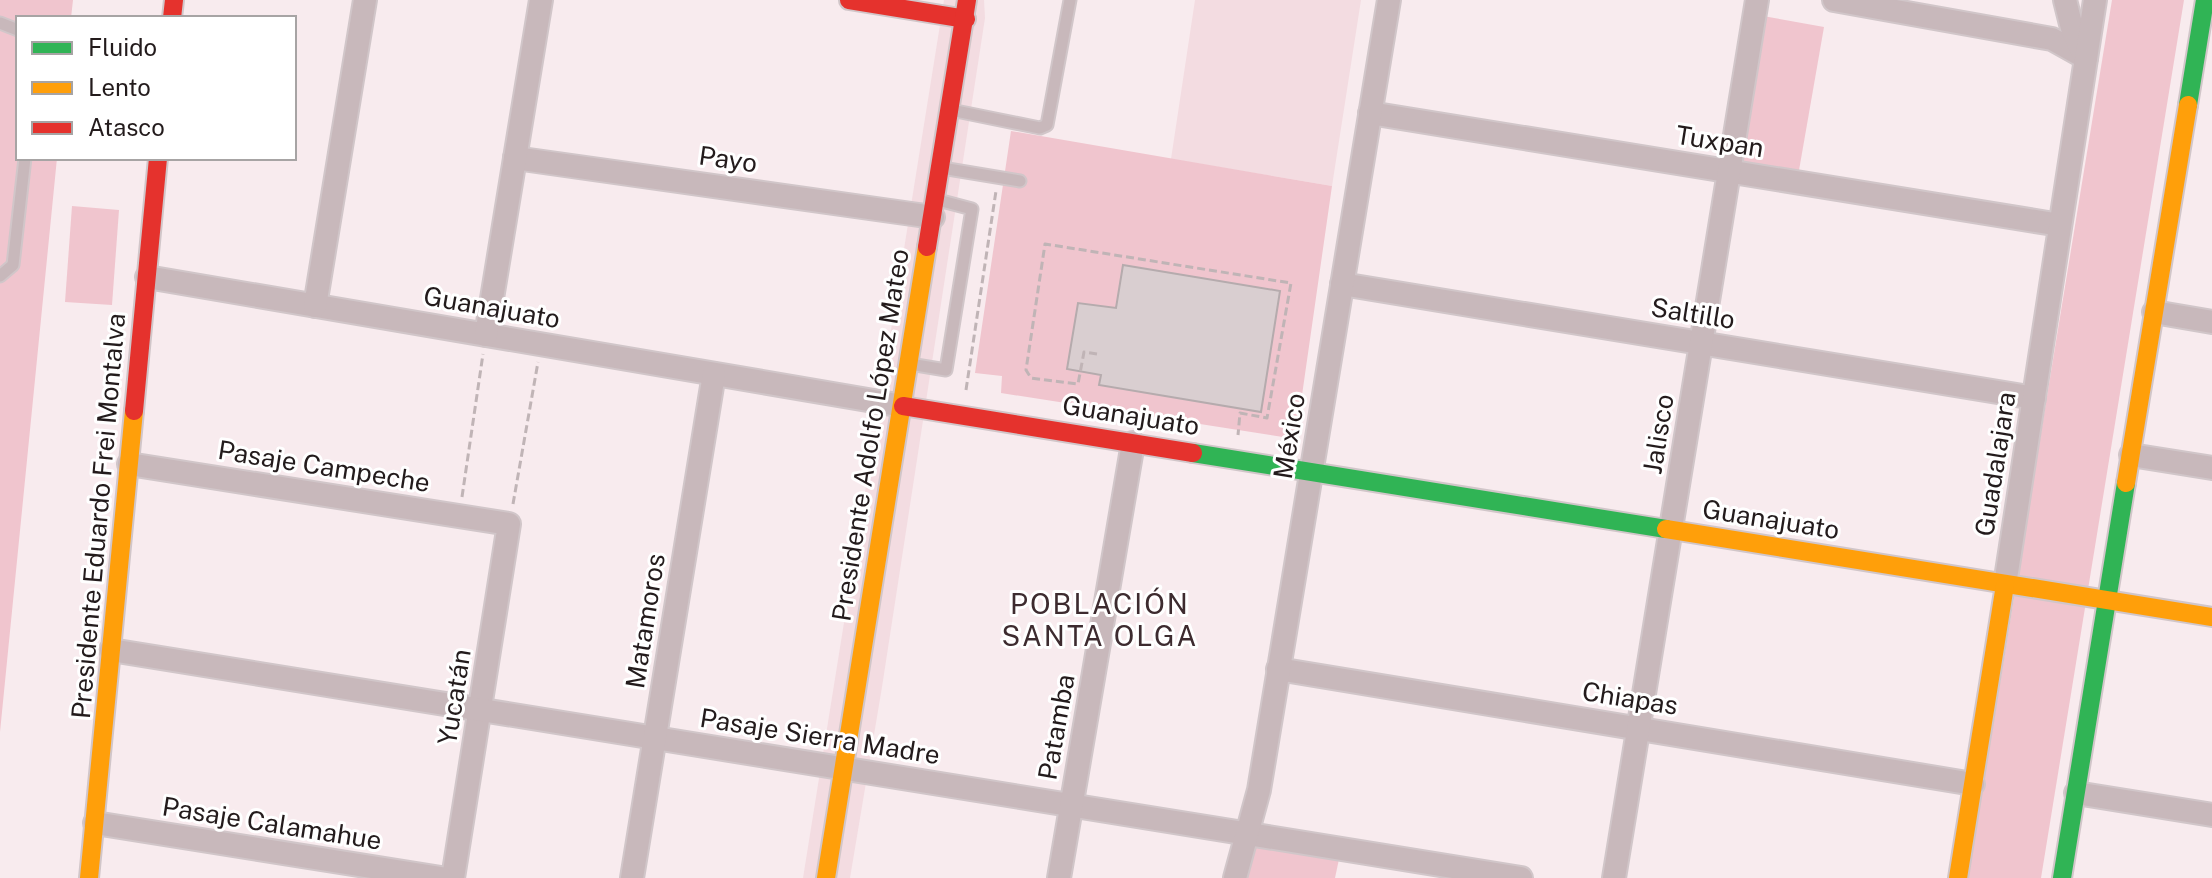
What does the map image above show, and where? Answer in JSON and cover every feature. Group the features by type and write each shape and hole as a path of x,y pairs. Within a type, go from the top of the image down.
{"street":[{"path":"315,306 365,0"},
{"path":"486,335 541,0"},
{"path":"849,0 966,10"},
{"name":"México","path":"1235,878 1259,790 1389,0"},
{"name":"Jalisco","path":"1614,878 1757,0"},
{"path":"1834,0 2052,39 2086,58"},
{"path":"2065,0 2073,32 2086,58"},
{"name":"Guadalajara","path":"1958,878 2095,0"},
{"path":"2062,878 2205,0"},
{"name":"Presidente Adolfo López Mateo","path":"826,878 966,10"},
{"name":"Tuxpan","path":"1370,113 2060,225"},
{"name":"Payo","path":"515,158 935,208"},
{"name":"Presidente Eduardo Frei Montalva","path":"89,878 158,160"},
{"name":"Guanajuato","path":"147,277 903,406 2212,617"},
{"name":"Saltillo","path":"1342,284 2034,398"},
{"path":"2154,312 2212,322"},
{"name":"Matamoros","path":"632,878 714,374"},
{"name":"Patamba","path":"1059,878 1133,443"},
{"path":"2131,455 2212,468"},
{"name":"Pasaje Campeche","path":"129,464 509,524"},
{"name":"Yucatán","path":"453,878 509,524"},
{"name":"Pasaje Sierra Madre","path":"111,650 1247,834 1424,870 1521,878"},
{"name":"Chiapas","path":"1278,669 1973,784"},
{"path":"2076,793 2212,815"},
{"name":"Pasaje Calamahue","path":"95,823 441,878"}],"lane":[{"path":"951,110 1040,128 1047,125 1070,0"},
{"path":"0,276 13,265 25,160"},
{"path":"941,168 1020,181"},
{"path":"909,364 946,370 972,209 935,208"}],"path":[{"path":"965,401 998,177"},
{"path":"1097,354 1084,352 1078,384 1031,378 1026,370 1045,244 1291,283 1267,418 1240,413 1237,439"},
{"path":"459,516 486,335"},
{"path":"509,524 541,344"}],"shaded area":[{"path":"0,0 73,0 71,16 16,16 16,160 57,160 0,732"},
{"path":"944,0 984,0 985,18 882,687 850,878 803,878"},
{"path":"1195,0 1361,0 1332,186 1171,159"},
{"path":"2112,0 2184,0 2041,878 1968,878"},
{"path":"1763,16 1824,27 1798,176 1736,165"},
{"path":"1011,131 1332,186 1297,430 1283,437 1001,393 1002,376 975,373"},
{"path":"72,206 119,210 112,305 65,302"},
{"path":"1254,845 1339,859 1335,878 1241,878"}],"building":[{"path":"1123,265 1280,291 1261,412 1099,385 1101,375 1067,369 1078,303 1116,308"}],"traffic: fast":[{"path":"2188,105 2205,0"},
{"path":"1193,453 1666,529"},
{"path":"2062,878 2126,483"}],"traffic: slow":[{"path":"2126,483 2188,105"},
{"path":"826,878 927,247"},
{"path":"89,878 134,411"},
{"path":"1666,529 2212,617"},
{"path":"1958,878 2005,585"}],"traffic: jam":[{"path":"172,16 174,0"},
{"path":"849,0 966,19"},
{"path":"927,247 967,0"},
{"path":"134,411 158,160"},
{"path":"903,406 1193,453"}],"district":[{"name":"POBLACIÓN SANTA OLGA","path":"1100,619"}]}
